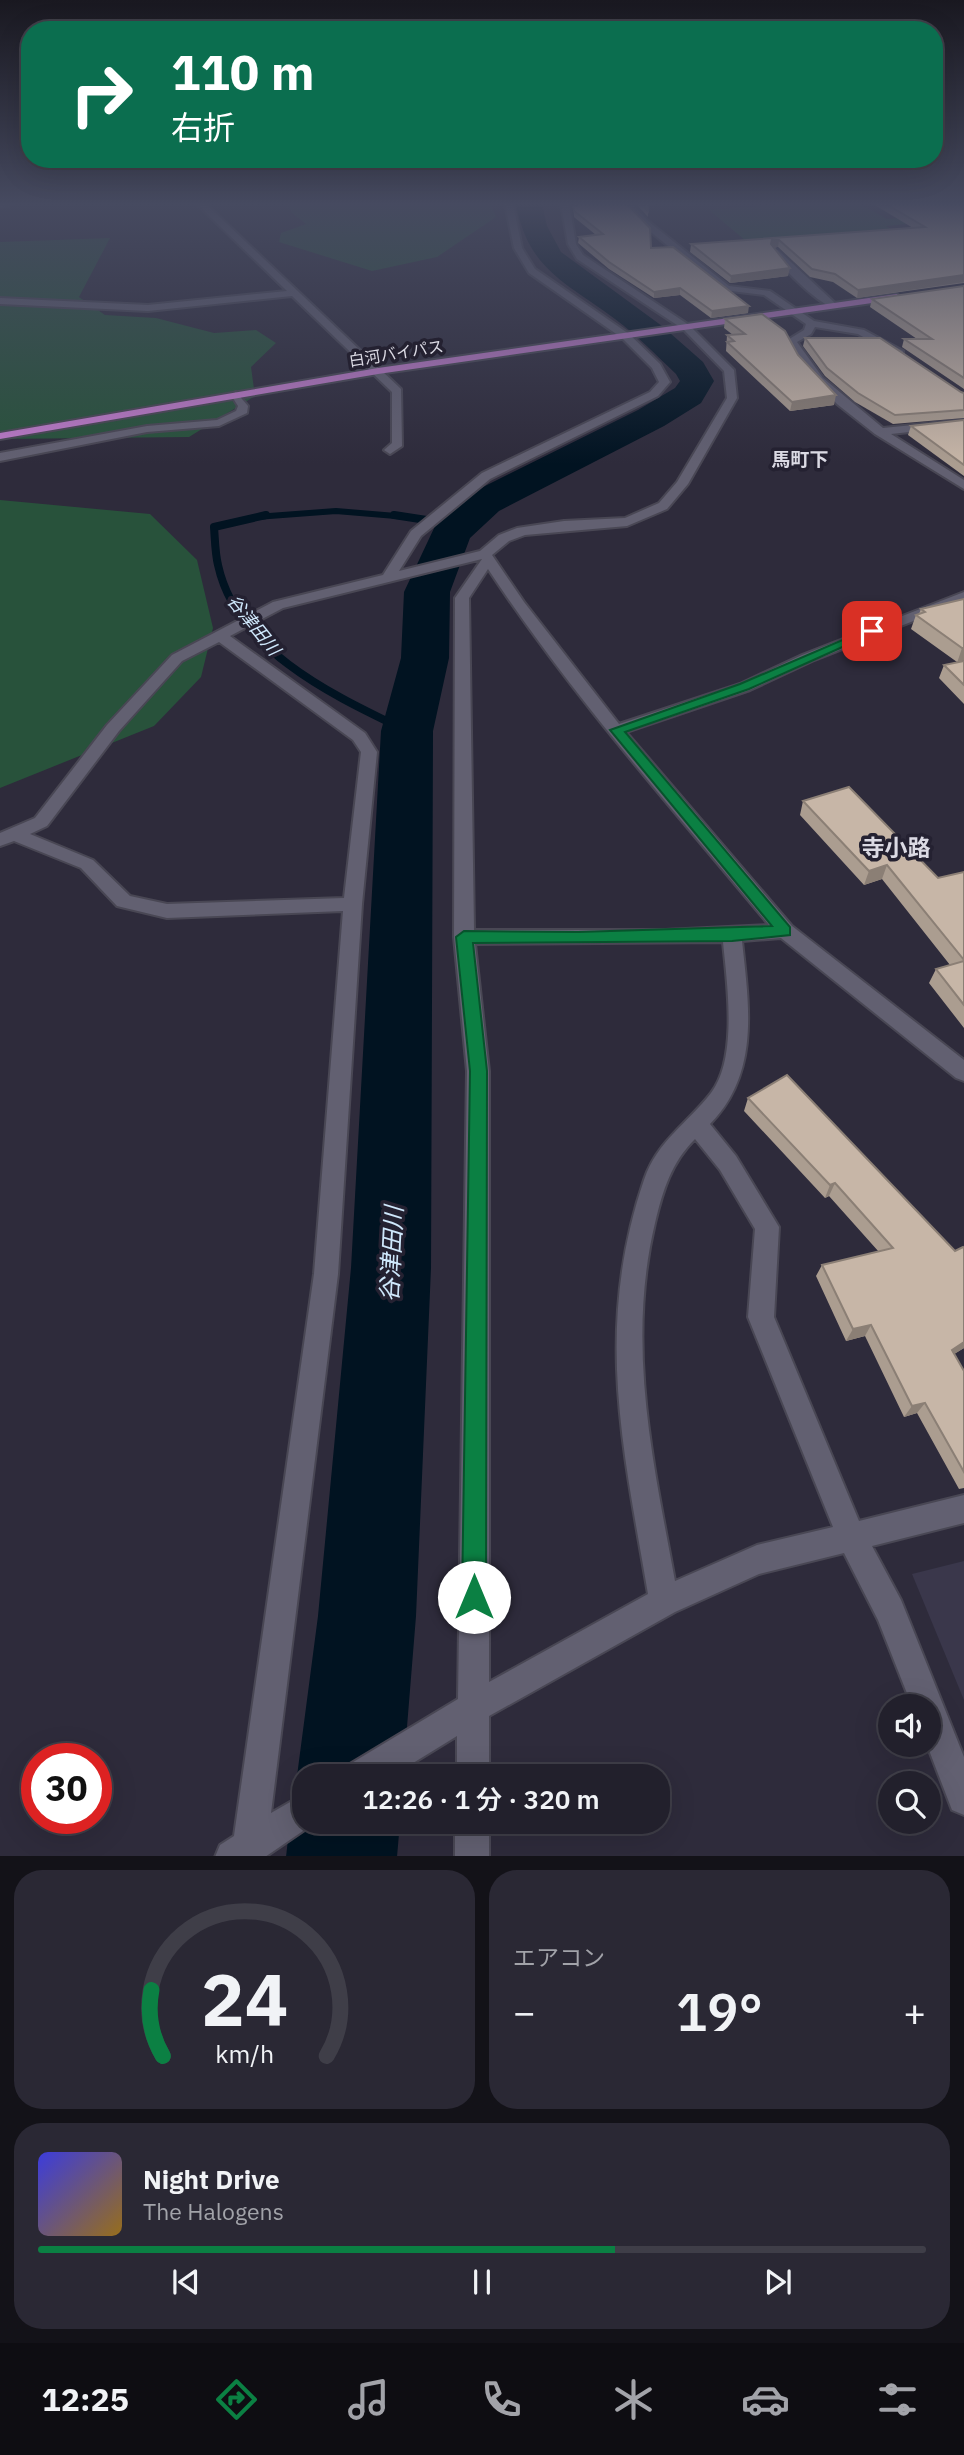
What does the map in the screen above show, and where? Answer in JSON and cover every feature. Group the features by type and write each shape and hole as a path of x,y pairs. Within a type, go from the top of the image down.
{"highway":[{"name":"白河バイパス","path":"0,436 378,371 912,295"}],"street":[{"path":"289,291 397,391 398,444 390,450"},
{"path":"389,576 416,534 486,476 654,394 664,382 661,372 625,336 556,291"},
{"path":"472,1764 478,1071 464,937 462,598 486,557 504,538 523,531 564,525 627,522 663,506 682,484 733,398 729,370 682,328 628,291"},
{"path":"747,291 767,293 811,323 861,332 877,338 910,360"},
{"path":"814,291 833,306"},
{"path":"0,301 148,308 291,293"},
{"path":"811,323 808,332 791,341 797,356 879,432 917,460 964,485"},
{"path":"0,457 147,429 219,423 241,413 243,406 236,395"},
{"path":"879,432 964,423"},
{"path":"7,837 41,822 113,728 177,658 278,605 389,576 486,557"},
{"path":"486,557 519,605 616,730 785,931 964,1072"},
{"path":"616,730 745,687 807,658 964,596"},
{"path":"224,631 359,737 369,752 353,904 326,1274 243,1853"},
{"path":"7,837 87,864 124,901 167,911 353,904"},
{"path":"464,937 732,936 785,931"},
{"path":"664,1601 630,1392 628,1318 637,1250 657,1174 673,1145 697,1124 723,1094 737,1051 737,988 732,936"},
{"path":"697,1124 729,1163 767,1227 761,1317 851,1537 890,1611 923,1694"},
{"path":"382,1764 473,1708 664,1601 757,1560 964,1509"},
{"path":"941,1740 964,1798"},
{"path":"243,1853 292,1818"},
{"path":"472,1834 472,1856"}],"shaded area":[{"path":"964,1561 964,1700 912,1574"}],"green space":[{"path":"0,291 82,291 79,297 105,315 156,318 214,333 256,330 276,343 251,367 255,396 189,437 0,439"},
{"path":"0,500 150,514 197,560 213,628 201,677 154,726 0,788"}],"building":[{"path":"684,291 729,291 749,306 712,311"},
{"path":"931,291 964,291 964,378 904,339 932,339 872,299"},
{"path":"762,314 785,331 798,355 836,395 792,402 727,342 734,341 727,335 745,334 725,319"},
{"path":"805,338 880,338 964,393 964,410 895,415 858,393 827,368"},
{"path":"964,420 964,465 911,426"},
{"path":"964,599 964,648 916,615 925,612 921,609"},
{"path":"964,661 964,685 944,665"},
{"path":"849,787 938,878 964,872 964,960 887,865 869,871 803,801"},
{"path":"964,961 964,1005 936,969"},
{"path":"787,1075 955,1251 964,1248 964,1342 952,1350 964,1371 964,1472 925,1403 912,1406 871,1325 853,1329 822,1265 893,1248 835,1183 830,1185 748,1098"}],"waterway":[{"name":"谷津田川","path":"351,1764 367,1616 391,1268 407,731 425,658 427,592 451,533 485,502 651,418 688,395 697,381 691,369 643,325 593,291"},
{"name":"谷津田川","path":"258,517 336,511 406,517"},
{"name":"谷津田川","path":"258,517 266,515"},
{"name":"谷津田川","path":"394,515 406,517"},
{"name":"谷津田川","path":"258,517 214,527 218,565 229,596 245,623 267,647 293,668 350,703 407,731"},
{"name":"谷津田川","path":"406,517 459,525"},
{"name":"谷津田川","path":"341,1856 344,1834"}],"district":[{"name":"馬町下","path":"800,459"},
{"name":"寺小路","path":"896,847"}],"route":[{"path":"474,1597 478,1071 464,937 732,936 785,931 616,730 745,687 872,631"}]}
